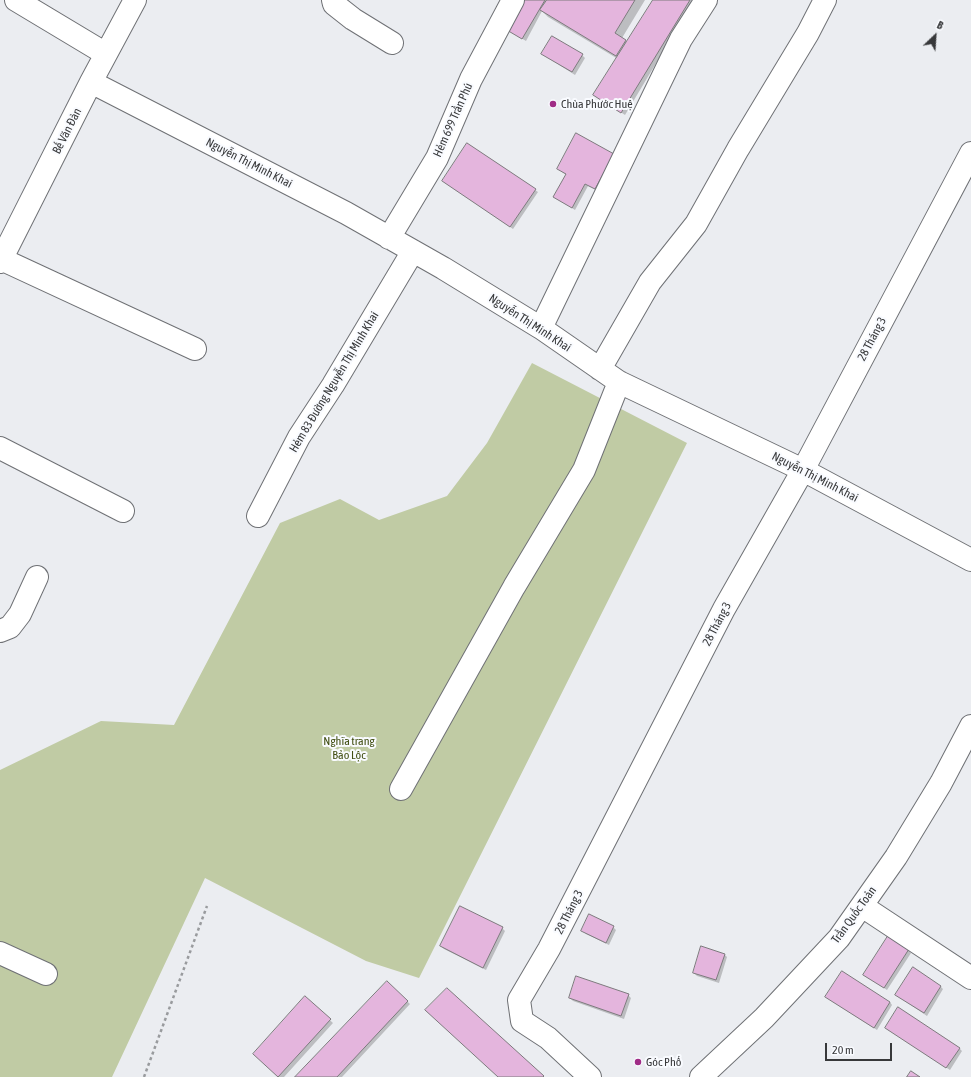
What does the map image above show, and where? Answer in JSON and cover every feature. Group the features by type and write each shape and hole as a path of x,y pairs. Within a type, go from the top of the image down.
{"street":[{"path":"16,0 106,54"},
{"name":"Bế Văn Đàn","path":"1,261 135,0"},
{"path":"333,0 334,4 353,19 392,43"},
{"name":"Hẻm 699 Trần Phú","path":"389,238 437,158 471,79 514,0"},
{"path":"541,328 681,39 706,0"},
{"path":"600,369 650,282 696,224 738,148 808,33 825,0"},
{"name":"Nguyễn Thị Minh Khai","path":"92,82 346,213 443,268 541,328 619,382 804,470 971,560"},
{"name":"28 Tháng 3","path":"590,1077 548,1038 522,1021 519,1000 550,949 724,609 804,470 971,153"},
{"name":"Hẻm 83 Đường Nguyễn Thị Minh Khai","path":"258,516 299,437 333,384 413,251"},
{"path":"1,261 195,349"},
{"path":"401,790 514,587 584,470 619,382"},
{"path":"0,448 123,511"},
{"path":"0,631 10,627 20,614 37,577"},
{"name":"Trần Quốc Toản","path":"701,1077 764,1018 834,944 896,857 941,783 971,726"},
{"path":"862,906 971,978"},
{"path":"0,953 46,974"}],"path":[{"path":"144,1077 207,906"}],"green space":[{"name":"Nghĩa trang Bảo Lộc","path":"532,363 687,443 419,978 366,961 205,878 112,1077 0,1077 0,770 101,721 174,725 280,523 340,499 379,520 447,496 487,443"}],"building":[{"path":"515,0 545,0 522,39 500,26"},
{"path":"547,0 635,0 615,33 626,40 616,56 540,10"},
{"path":"653,0 690,0 621,113 593,95"},
{"path":"552,36 583,54 572,72 541,54"},
{"path":"576,133 614,154 595,189 585,184 572,208 553,197 566,174 557,169"},
{"path":"467,143 536,189 510,227 442,181"},
{"path":"460,906 503,927 483,968 440,946"},
{"path":"589,914 614,926 606,943 581,931"},
{"path":"888,936 909,949 884,988 863,975"},
{"path":"701,946 725,954 716,980 693,973"},
{"path":"913,967 941,986 924,1013 895,995"},
{"path":"842,971 890,1002 874,1028 825,997"},
{"path":"576,976 629,994 621,1016 569,998"},
{"path":"387,981 408,1001 337,1077 295,1077"},
{"path":"447,988 544,1076 498,1077 425,1010"},
{"path":"305,996 331,1019 278,1077 253,1054"},
{"path":"898,1007 960,1048 946,1068 885,1028"},
{"path":"911,1071 920,1077 907,1077"}],"place":[{"name":"Chùa Phước Huệ","path":"553,104"},
{"name":"Góc Phố","path":"638,1062"}]}
